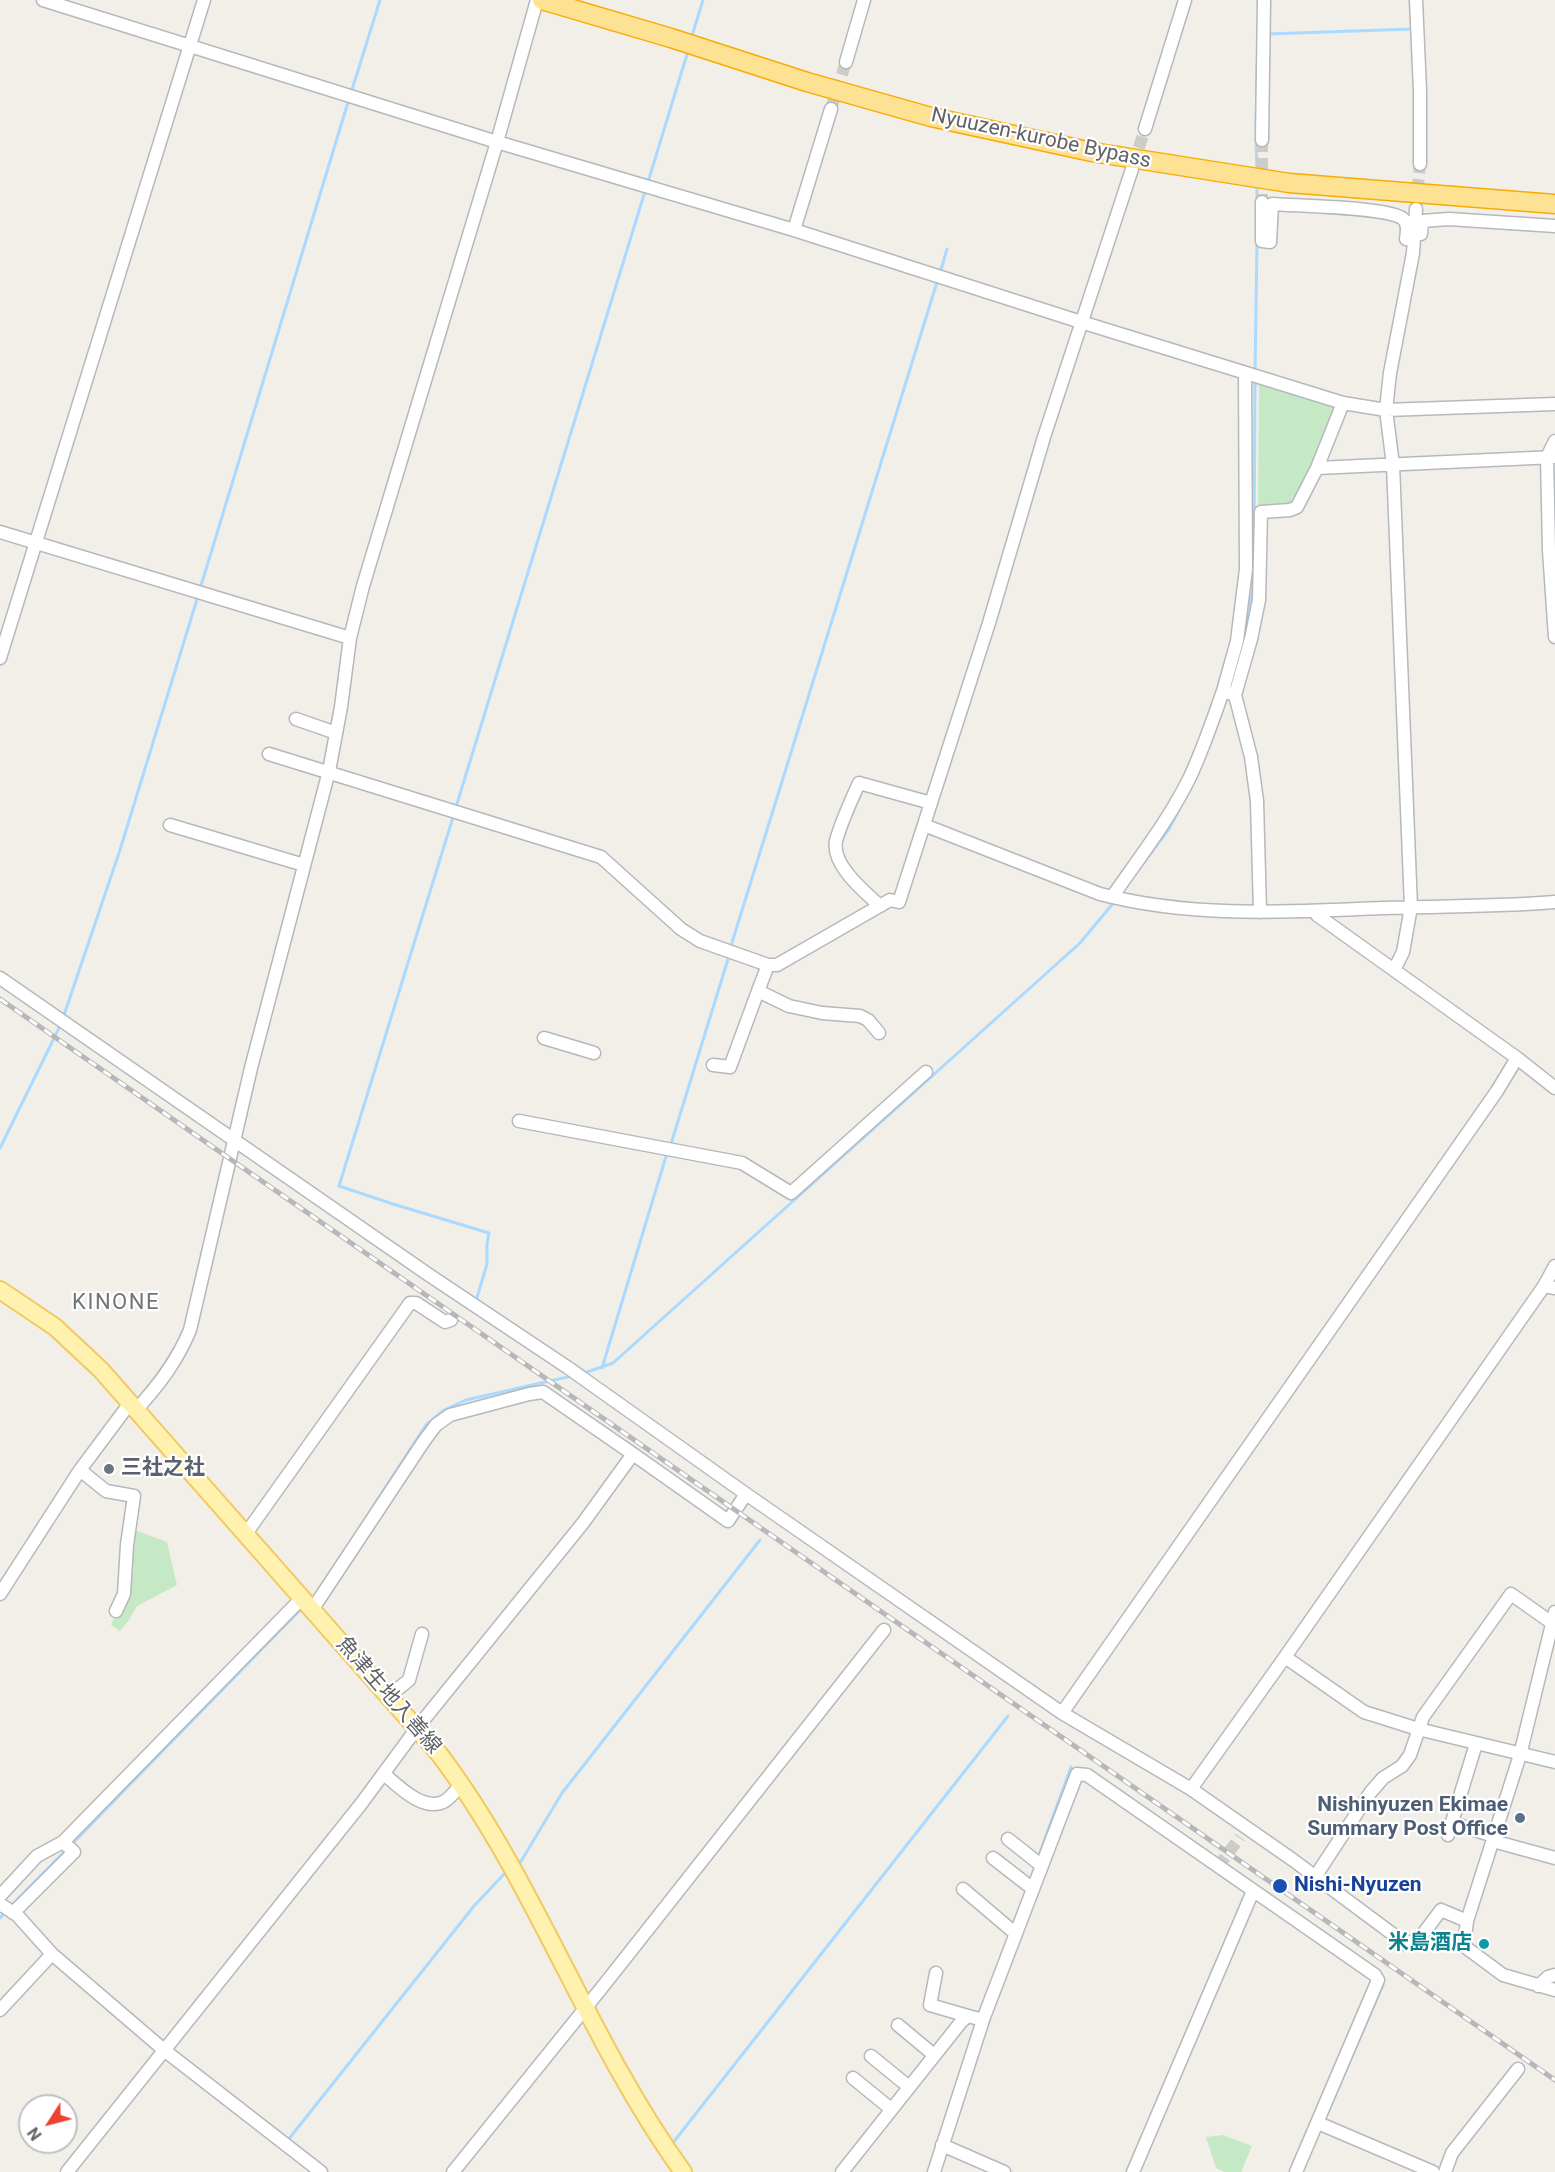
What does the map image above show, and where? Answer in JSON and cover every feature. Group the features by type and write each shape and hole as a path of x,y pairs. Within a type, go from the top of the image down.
{"highway":[{"name":"Nyuuzen-kurobe Bypass","path":"542,0 671,38 807,82 931,117 1092,152 1289,183 1555,204"}],"main road":[{"name":"魚津生地入善線","path":"0,1290 55,1328 84,1352 389,1696 462,1784 513,1868 630,2091 683,2172"}],"street":[{"path":"44,0 497,142 794,230 1343,403 1386,410 1555,404"},
{"path":"0,658 204,0"},
{"path":"0,1594 80,1470 133,1406 156,1389 181,1352 190,1330 233,1141 329,771 350,638 363,586 497,142 537,0"},
{"path":"846,62 864,0"},
{"path":"1145,129 1185,0"},
{"path":"1262,140 1264,0"},
{"path":"1416,0 1420,164"},
{"path":"794,230 831,109"},
{"path":"269,754 601,857 681,929 700,941 768,965 777,965 890,900 899,902 989,623 1044,436 1132,169"},
{"path":"1262,202 1262,241 1270,242 1272,204 1384,213 1403,219 1407,224 1404,272 1408,275"},
{"path":"1394,969 1403,952 1411,907 1393,465 1386,410 1390,373 1413,253 1416,209"},
{"path":"1408,275 1416,274 1419,263 1422,221 1449,219 1555,226"},
{"path":"1112,897 1150,844 1189,778 1223,691 1237,641 1246,569 1245,373"},
{"path":"1260,912 1257,801 1251,757 1235,695 1251,639 1258,600 1261,512 1290,510 1297,507 1317,468 1343,403"},
{"path":"1555,441 1551,457 1555,637"},
{"path":"1317,468 1551,457"},
{"path":"0,532 350,638"},
{"path":"1223,691 1235,695"},
{"path":"297,719 336,734"},
{"path":"880,906 854,882 842,864 836,843 860,783 931,803"},
{"path":"170,825 304,865"},
{"path":"924,825 1112,897 1197,910 1314,911 1555,902"},
{"path":"1314,911 1555,1088"},
{"path":"713,1065 730,1067 768,965"},
{"path":"0,978 233,1141 567,1367 1062,1713 1191,1789 1293,1860 1406,1944 1420,1938 1441,1910 1467,1921"},
{"path":"759,992 789,1006 822,1013 860,1016 868,1020 879,1033"},
{"path":"544,1038 594,1053"},
{"path":"1062,1713 1497,1091 1517,1058"},
{"path":"519,1121 742,1163 791,1193 926,1072"},
{"path":"1191,1789 1549,1287 1555,1266"},
{"path":"245,1535 410,1303 416,1304 445,1322 451,1320"},
{"path":"0,1896 37,1856 63,1842 307,1604 436,1425 450,1415 543,1392 728,1521 746,1494"},
{"path":"68,2172 384,1774 417,1728 583,1523 633,1455"},
{"path":"80,1470 106,1491 134,1497 124,1594 116,1611"},
{"path":"1315,1876 1371,1792 1383,1778 1402,1766 1410,1755 1423,1717 1511,1594 1554,1618 1520,1755 1467,1921 1464,1946 1503,1975 1555,1990"},
{"path":"453,2172 884,1629"},
{"path":"389,1696 409,1680 422,1634"},
{"path":"1285,1657 1364,1712 1418,1729 1555,1762"},
{"path":"1476,1744 1450,1829 1493,1839 1555,1858"},
{"path":"1165,1773 1168,1780 1241,1835 1286,1862 1293,1860"},
{"path":"384,1774 403,1791 422,1802 433,1804 445,1801 462,1784"},
{"path":"934,2172 983,2020 1077,1774 1087,1774 1375,1975 1378,1980 1296,2172"},
{"path":"1008,1839 1042,1866"},
{"path":"13,1913 74,1852 63,1842"},
{"path":"993,1858 1033,1889"},
{"path":"963,1889 1016,1934"},
{"path":"1133,2172 1253,1891"},
{"path":"0,1904 13,1913 52,1954 164,2050 321,2172"},
{"path":"0,2010 52,1954"},
{"path":"936,1973 930,2005 983,2020"},
{"path":"1538,1986 1548,1977 1555,1975"},
{"path":"842,2172 934,2055 968,2016"},
{"path":"898,2025 934,2055"},
{"path":"871,2056 909,2087"},
{"path":"1445,2172 1452,2153 1518,2069"},
{"path":"853,2078 891,2109"},
{"path":"1318,2123 1433,2172"},
{"path":"942,2145 1004,2172"}],"green space":[{"path":"1259,382 1337,406 1295,505 1258,508"},
{"path":"132,1529 167,1542 177,1585 137,1606 120,1631 111,1625 116,1614"},
{"path":"1223,2135 1252,2146 1241,2172 1225,2172 1216,2168 1206,2137"}],"waterway":[{"path":"351,93 380,0"},
{"path":"691,39 703,0"},
{"path":"1267,34 1413,29"},
{"path":"648,182 688,51"},
{"path":"1256,130 1257,65"},
{"path":"200,589 349,99"},
{"path":"1256,140 1257,172"},
{"path":"1257,185 1257,202"},
{"path":"456,807 646,188"},
{"path":"1255,373 1257,242"},
{"path":"940,273 947,249"},
{"path":"730,949 938,279"},
{"path":"1254,559 1255,380"},
{"path":"1242,645 1254,581"},
{"path":"63,1018 120,850 198,596"},
{"path":"1230,688 1234,674"},
{"path":"1135,874 1169,829 1180,808"},
{"path":"454,814 339,1186 489,1233 487,1264 476,1301"},
{"path":"584,1373 613,1363 1080,943 1115,901"},
{"path":"670,1147 729,956"},
{"path":"0,1148 61,1024"},
{"path":"602,1368 667,1153"},
{"path":"575,1365 586,1373"},
{"path":"369,1513 426,1425 444,1410 466,1400 572,1376"},
{"path":"517,1865 562,1793 760,1540"},
{"path":"72,1844 302,1608"},
{"path":"672,2144 1008,1716"},
{"path":"1038,1858 1071,1767"},
{"path":"11,1906 67,1849"},
{"path":"288,2140 474,1906 506,1872"},
{"path":"0,1918 6,1911"},
{"path":"1324,2121 1383,1985"}],"tunnel":[{"path":"831,109 846,62"},
{"path":"1133,165 1145,129"},
{"path":"1262,140 1262,202"},
{"path":"1416,209 1420,164"},
{"path":"1218,1867 1240,1837"}],"railway":[{"path":"0,999 1555,2080"}],"place":[{"name":"三社之社","path":"109,1469"},
{"name":"Nishinyuzen Ekimae Summary Post Office","path":"1520,1818"},
{"name":"Nishi-Nyuzen","path":"1280,1886"},
{"name":"米島酒店","path":"1484,1944"}],"district":[{"name":"KINONE","path":"116,1303"}]}
